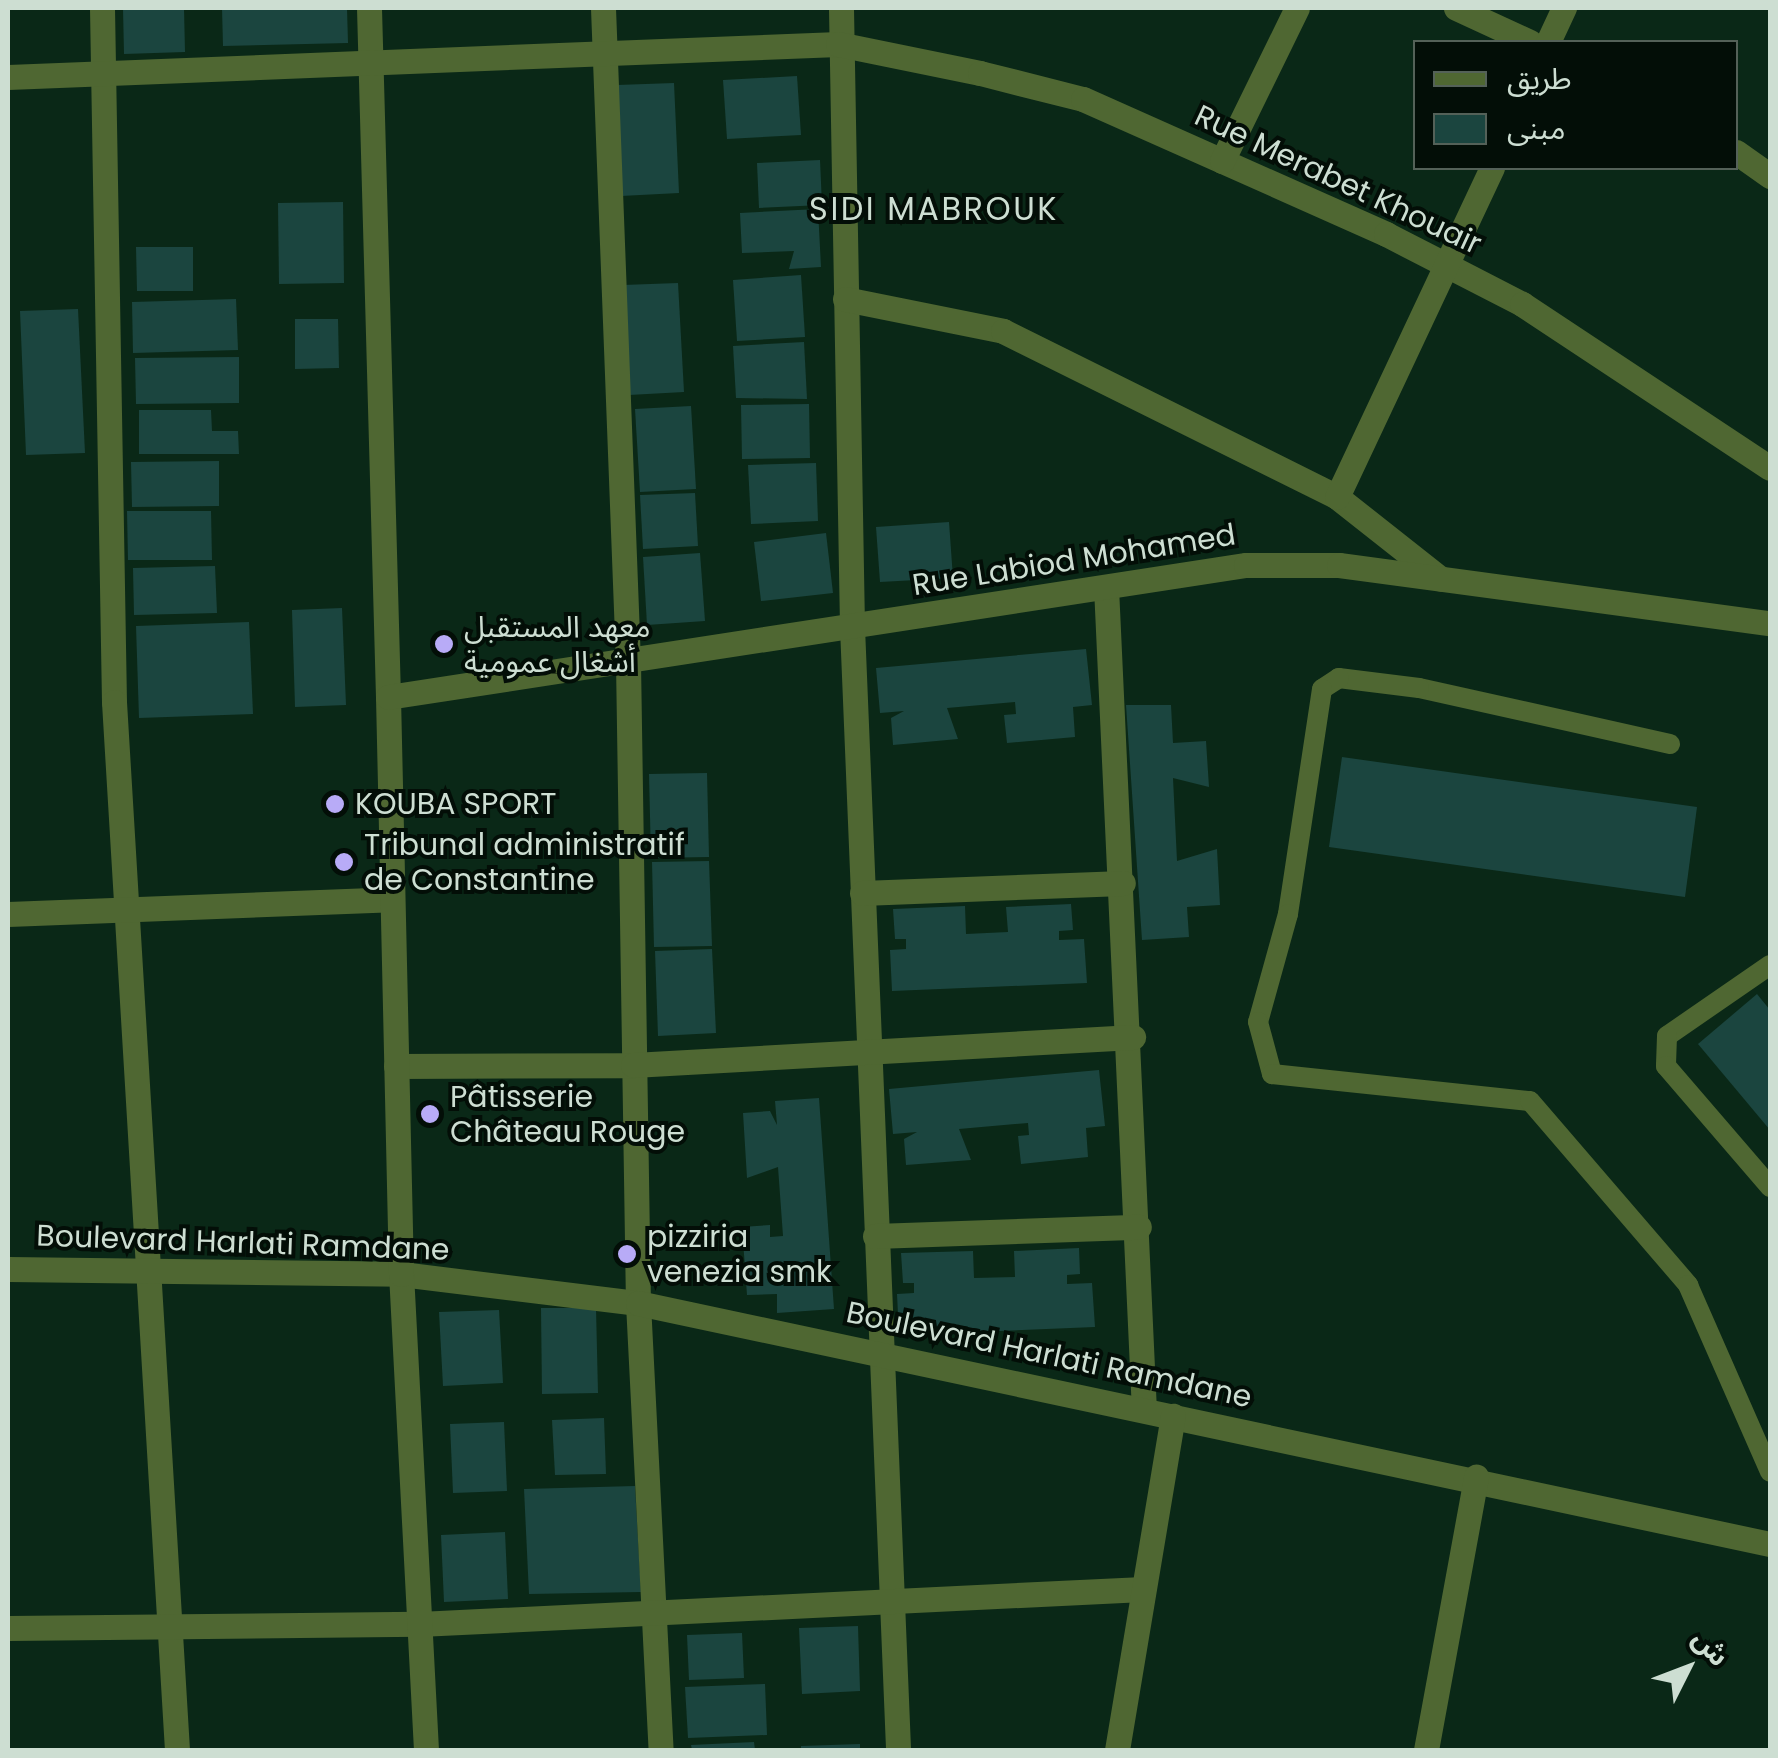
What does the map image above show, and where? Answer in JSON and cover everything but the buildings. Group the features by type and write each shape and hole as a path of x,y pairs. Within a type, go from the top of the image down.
{"street":[{"path":"102,8 114,702 132,909 177,1750"},
{"path":"369,8 401,1274 426,1750"},
{"path":"603,8 628,662 638,1304 660,1750"},
{"path":"841,8 838,44 852,627 898,1750"},
{"path":"1222,161 1297,8"},
{"path":"1456,8 1526,40"},
{"path":"1549,40 1564,8"},
{"name":"Rue Merabet Khouair","path":"8,77 838,44 1083,100 1222,161 1448,266 1538,314 1770,468"},
{"path":"1738,153 1770,176"},
{"path":"1337,497 1491,170"},
{"path":"844,299 1003,331 1337,497 1440,578"},
{"name":"Rue Labiod Mohamed","path":"388,696 1246,565 1440,578 1770,623"},
{"path":"1106,587 1133,1037 1144,1410"},
{"path":"862,894 1123,882"},
{"path":"8,914 392,899"},
{"path":"396,1066 633,1064 1133,1037"},
{"path":"876,1236 1139,1226"},
{"name":"Boulevard Harlati Ramdane","path":"8,1269 152,1267 401,1274 638,1304 1476,1477 1770,1544"},
{"path":"1117,1750 1173,1416"},
{"path":"1426,1750 1476,1477"},
{"path":"8,1628 172,1630 419,1624 890,1595 1143,1589"}],"lane":[{"path":"1670,744 1419,688 1339,678 1322,689 1288,914 1258,1022 1272,1074 1530,1102 1688,1285 1770,1472"},
{"path":"1770,965 1667,1036 1666,1066 1770,1186"}],"place":[{"name":"معهد المستقبل أشغال عمومية","path":"444,644"},
{"name":"KOUBA SPORT","path":"335,804"},
{"name":"Tribunal administratif de Constantine","path":"344,862"},
{"name":"Pâtisserie Château Rouge","path":"430,1114"},
{"name":"pizziria venezia smk","path":"627,1254"}],"district":[{"name":"SIDI MABROUK","path":"934,209"}]}
